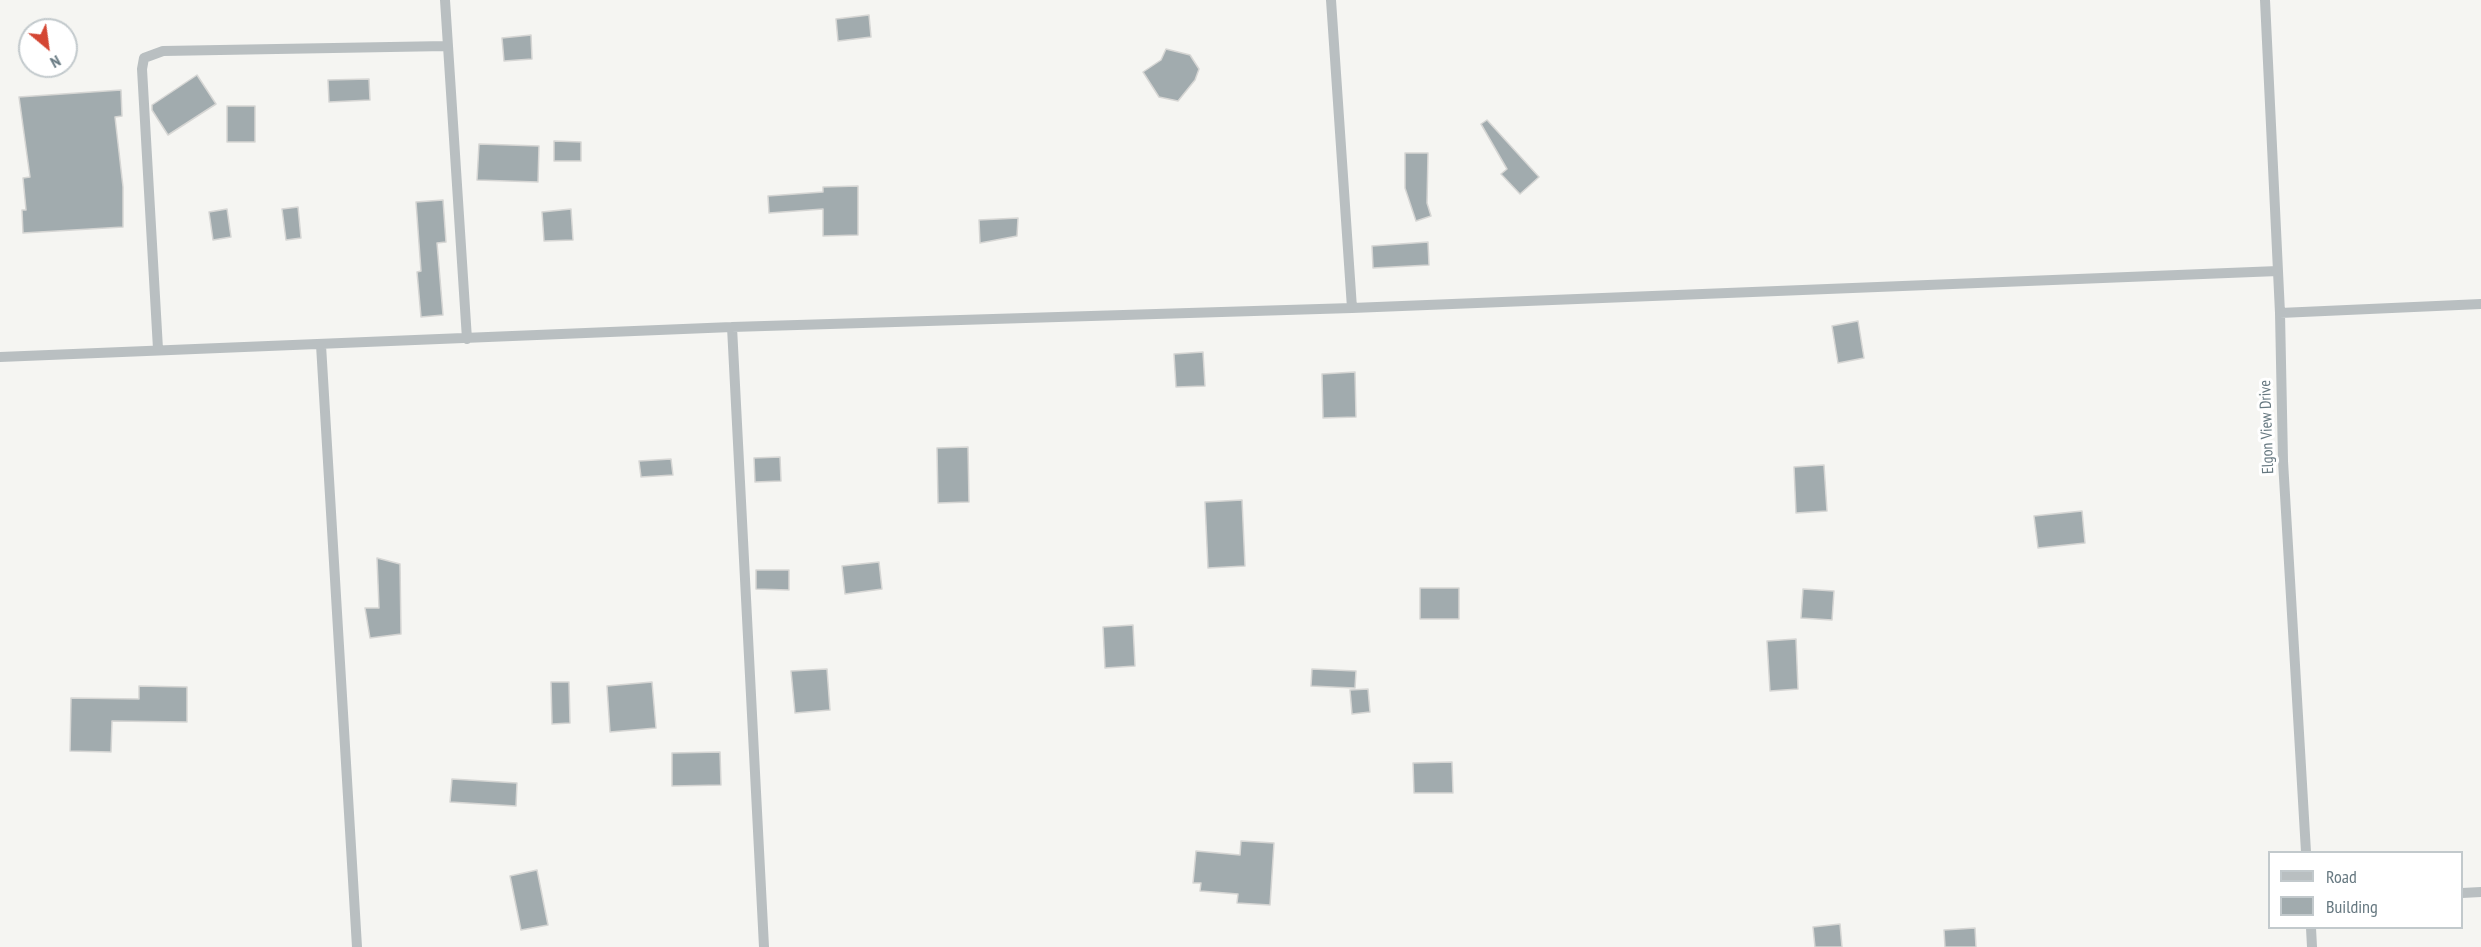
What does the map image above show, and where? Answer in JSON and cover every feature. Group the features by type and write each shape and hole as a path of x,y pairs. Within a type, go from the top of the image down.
{"street":[{"path":"446,0 447,46 467,339"},
{"path":"1331,0 1352,308"},
{"name":"Elgon View Drive","path":"2265,0 2280,313 2286,520 2306,851"},
{"path":"158,349 142,69 144,58 163,51 447,46"},
{"path":"0,357 732,327 1352,308 2278,271"},
{"path":"2280,313 2481,304"},
{"path":"732,327 765,947"},
{"path":"321,345 357,947"},
{"path":"2463,893 2481,892"},
{"path":"2311,929 2312,947"}],"building":[{"path":"869,15 871,37 838,41 836,19"},
{"path":"531,35 532,59 504,61 502,38"},
{"path":"1166,49 1190,55 1199,69 1195,80 1178,101 1159,97 1143,72 1161,60"},
{"path":"197,75 216,104 168,135 152,110 152,105"},
{"path":"369,79 370,100 329,102 328,80"},
{"path":"121,90 122,116 115,117 123,187 123,227 23,233 22,210 26,210 23,178 30,177 19,97"},
{"path":"227,106 255,106 255,142 227,142"},
{"path":"1487,120 1539,177 1520,194 1501,174 1507,169 1481,124"},
{"path":"554,141 581,142 581,161 554,161"},
{"path":"479,144 539,146 538,182 477,180"},
{"path":"1405,153 1428,153 1427,203 1431,216 1416,221 1405,188"},
{"path":"858,186 858,235 823,236 823,209 769,213 768,196 823,192 823,187"},
{"path":"443,200 446,242 437,243 443,315 421,317 417,272 421,271 416,202"},
{"path":"298,207 301,238 286,240 282,209"},
{"path":"227,209 231,237 213,240 209,212"},
{"path":"571,209 573,240 544,241 542,212"},
{"path":"1018,218 1017,236 980,243 979,220"},
{"path":"1428,242 1429,265 1373,268 1372,246"},
{"path":"1858,321 1864,358 1838,363 1832,326"},
{"path":"1203,352 1205,386 1176,387 1174,354"},
{"path":"1355,372 1356,417 1323,418 1322,374"},
{"path":"968,447 969,502 938,503 937,448"},
{"path":"780,457 781,481 755,482 754,458"},
{"path":"671,459 673,475 641,477 639,461"},
{"path":"1824,465 1827,511 1796,513 1794,467"},
{"path":"1242,500 1245,566 1208,568 1205,502"},
{"path":"2082,511 2085,543 2038,548 2034,516"},
{"path":"377,558 400,564 401,634 370,638 365,608 379,608"},
{"path":"879,562 882,589 845,594 842,566"},
{"path":"756,570 789,570 789,590 756,589"},
{"path":"1420,588 1459,588 1459,619 1420,619"},
{"path":"1803,589 1834,591 1832,620 1801,618"},
{"path":"1133,625 1135,666 1105,668 1103,627"},
{"path":"1796,639 1798,689 1770,691 1767,641"},
{"path":"827,669 830,710 795,713 791,671"},
{"path":"1312,669 1356,671 1355,688 1311,686"},
{"path":"551,682 569,682 570,723 552,724"},
{"path":"652,682 656,728 610,732 607,686"},
{"path":"139,686 187,687 187,722 112,721 111,752 70,751 71,698 139,699"},
{"path":"1368,689 1370,712 1352,714 1350,690"},
{"path":"720,752 721,785 672,786 672,753"},
{"path":"1452,762 1453,793 1414,793 1413,763"},
{"path":"452,779 517,783 516,806 450,802"},
{"path":"1241,841 1274,843 1270,905 1237,903 1238,894 1200,891 1201,883 1193,883 1196,851 1240,855"},
{"path":"537,870 548,925 521,930 510,876"},
{"path":"1840,924 1842,947 1815,947 1813,927"},
{"path":"1975,928 1976,947 1945,947 1944,930"}]}
